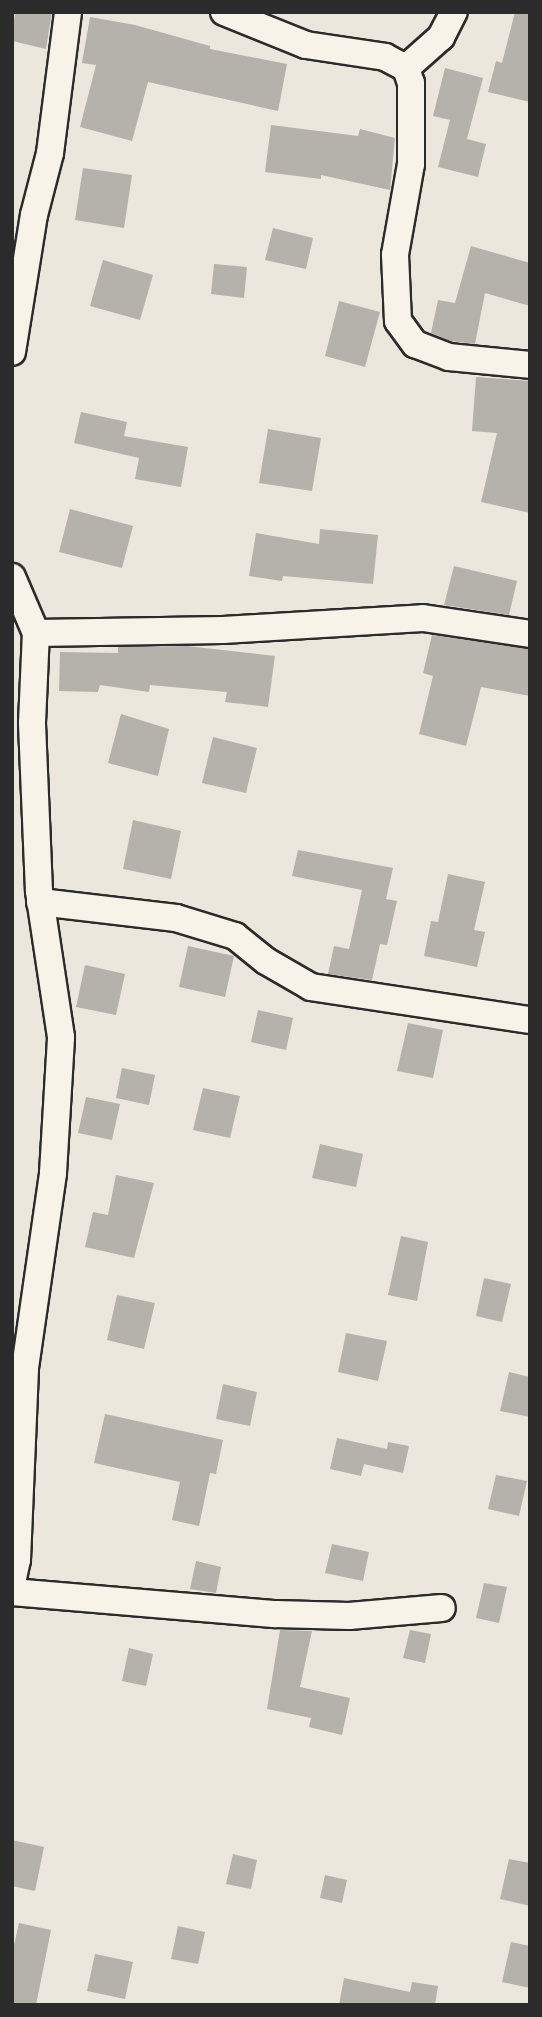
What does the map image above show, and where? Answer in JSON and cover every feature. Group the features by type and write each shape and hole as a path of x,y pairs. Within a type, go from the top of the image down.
{"street":[{"path":"12,352 34,215 50,153 68,12"},
{"path":"224,12 306,45 385,57 406,68 411,83 411,164 395,255 398,321 415,344 449,357 530,365"},
{"path":"406,68 441,37 454,12"},
{"path":"12,577 36,633 32,723 40,902 61,1037 53,1173 25,1368 17,1560 12,1583"},
{"path":"36,633 223,630 423,618 530,634"},
{"path":"40,902 176,918 223,932 235,936 266,961 311,986 530,1020"},
{"path":"12,1592 276,1614 349,1616 442,1608"}],"building":[{"path":"15,12 52,12 46,49 12,41"},
{"path":"515,12 530,12 530,102 488,92 496,61 502,63"},
{"path":"90,17 135,25 210,46 210,49 287,64 278,111 148,82 132,141 80,127 96,65 82,63"},
{"path":"445,68 483,78 467,139 486,144 478,177 438,167 450,120 433,116"},
{"path":"271,125 358,136 360,129 395,138 390,190 321,175 321,179 265,172"},
{"path":"83,168 132,175 124,228 75,220"},
{"path":"273,228 313,238 306,269 265,260"},
{"path":"471,246 530,263 530,306 485,293 475,344 451,341 431,333 438,300 455,303"},
{"path":"103,260 153,275 140,320 90,306"},
{"path":"214,264 247,267 244,298 211,294"},
{"path":"339,301 380,312 365,367 325,356"},
{"path":"476,377 530,381 530,513 481,502 497,433 472,431"},
{"path":"81,412 127,422 124,436 188,447 181,487 135,479 139,458 74,443"},
{"path":"268,429 321,438 312,491 259,483"},
{"path":"70,509 133,526 122,568 59,552"},
{"path":"320,529 378,535 373,584 283,576 282,581 249,576 256,533 319,544"},
{"path":"454,566 517,581 509,615 444,605"},
{"path":"432,635 530,649 530,696 481,687 466,746 419,734 433,676 423,673"},
{"path":"187,646 275,656 268,707 225,702 227,692 150,685 149,692 100,685 98,692 59,691 60,652 118,653 118,647"},
{"path":"121,714 169,729 158,776 108,763"},
{"path":"213,737 257,748 246,793 202,783"},
{"path":"133,820 181,831 171,879 123,869"},
{"path":"298,850 393,868 386,899 397,901 387,945 380,944 372,980 328,974 334,946 349,949 362,890 292,876"},
{"path":"448,874 485,882 474,930 485,932 477,967 424,956 431,921 438,922"},
{"path":"188,946 234,956 225,997 179,987"},
{"path":"85,965 125,974 116,1015 76,1007"},
{"path":"258,1010 293,1018 286,1050 251,1042"},
{"path":"408,1023 443,1030 433,1078 397,1071"},
{"path":"122,1068 155,1075 149,1105 116,1098"},
{"path":"203,1088 240,1096 230,1138 193,1130"},
{"path":"86,1097 120,1104 112,1140 78,1133"},
{"path":"320,1144 363,1154 356,1187 312,1178"},
{"path":"116,1175 154,1183 134,1258 85,1247 93,1212 108,1215"},
{"path":"401,1236 428,1242 417,1301 388,1295"},
{"path":"484,1278 511,1284 502,1322 476,1316"},
{"path":"117,1295 155,1303 144,1349 107,1340"},
{"path":"346,1333 387,1341 378,1381 338,1372"},
{"path":"509,1372 530,1377 530,1417 500,1411"},
{"path":"223,1384 257,1392 250,1426 216,1419"},
{"path":"105,1414 223,1440 216,1474 210,1473 199,1526 172,1520 180,1482 94,1463"},
{"path":"337,1438 387,1449 388,1442 409,1446 403,1473 364,1464 361,1476 330,1469"},
{"path":"496,1475 527,1481 519,1516 488,1509"},
{"path":"332,1544 369,1552 363,1581 325,1573"},
{"path":"196,1561 221,1567 216,1593 190,1589"},
{"path":"484,1583 507,1587 499,1623 476,1618"},
{"path":"280,1630 312,1631 300,1687 350,1698 342,1735 309,1727 311,1718 267,1709"},
{"path":"410,1630 431,1634 425,1663 403,1658"},
{"path":"129,1648 153,1654 146,1686 122,1681"},
{"path":"12,1840 44,1847 35,1891 12,1886"},
{"path":"233,1854 257,1860 251,1889 226,1884"},
{"path":"509,1859 530,1863 530,1906 500,1899"},
{"path":"325,1875 347,1880 342,1903 320,1898"},
{"path":"19,1923 51,1930 36,2005 12,2005 12,1954"},
{"path":"178,1926 205,1932 198,1964 171,1959"},
{"path":"511,1942 530,1946 530,1988 502,1982"},
{"path":"95,1954 133,1962 125,1999 87,1991"},
{"path":"344,1978 410,1992 412,1982 438,1986 435,2005 339,2005"}]}
